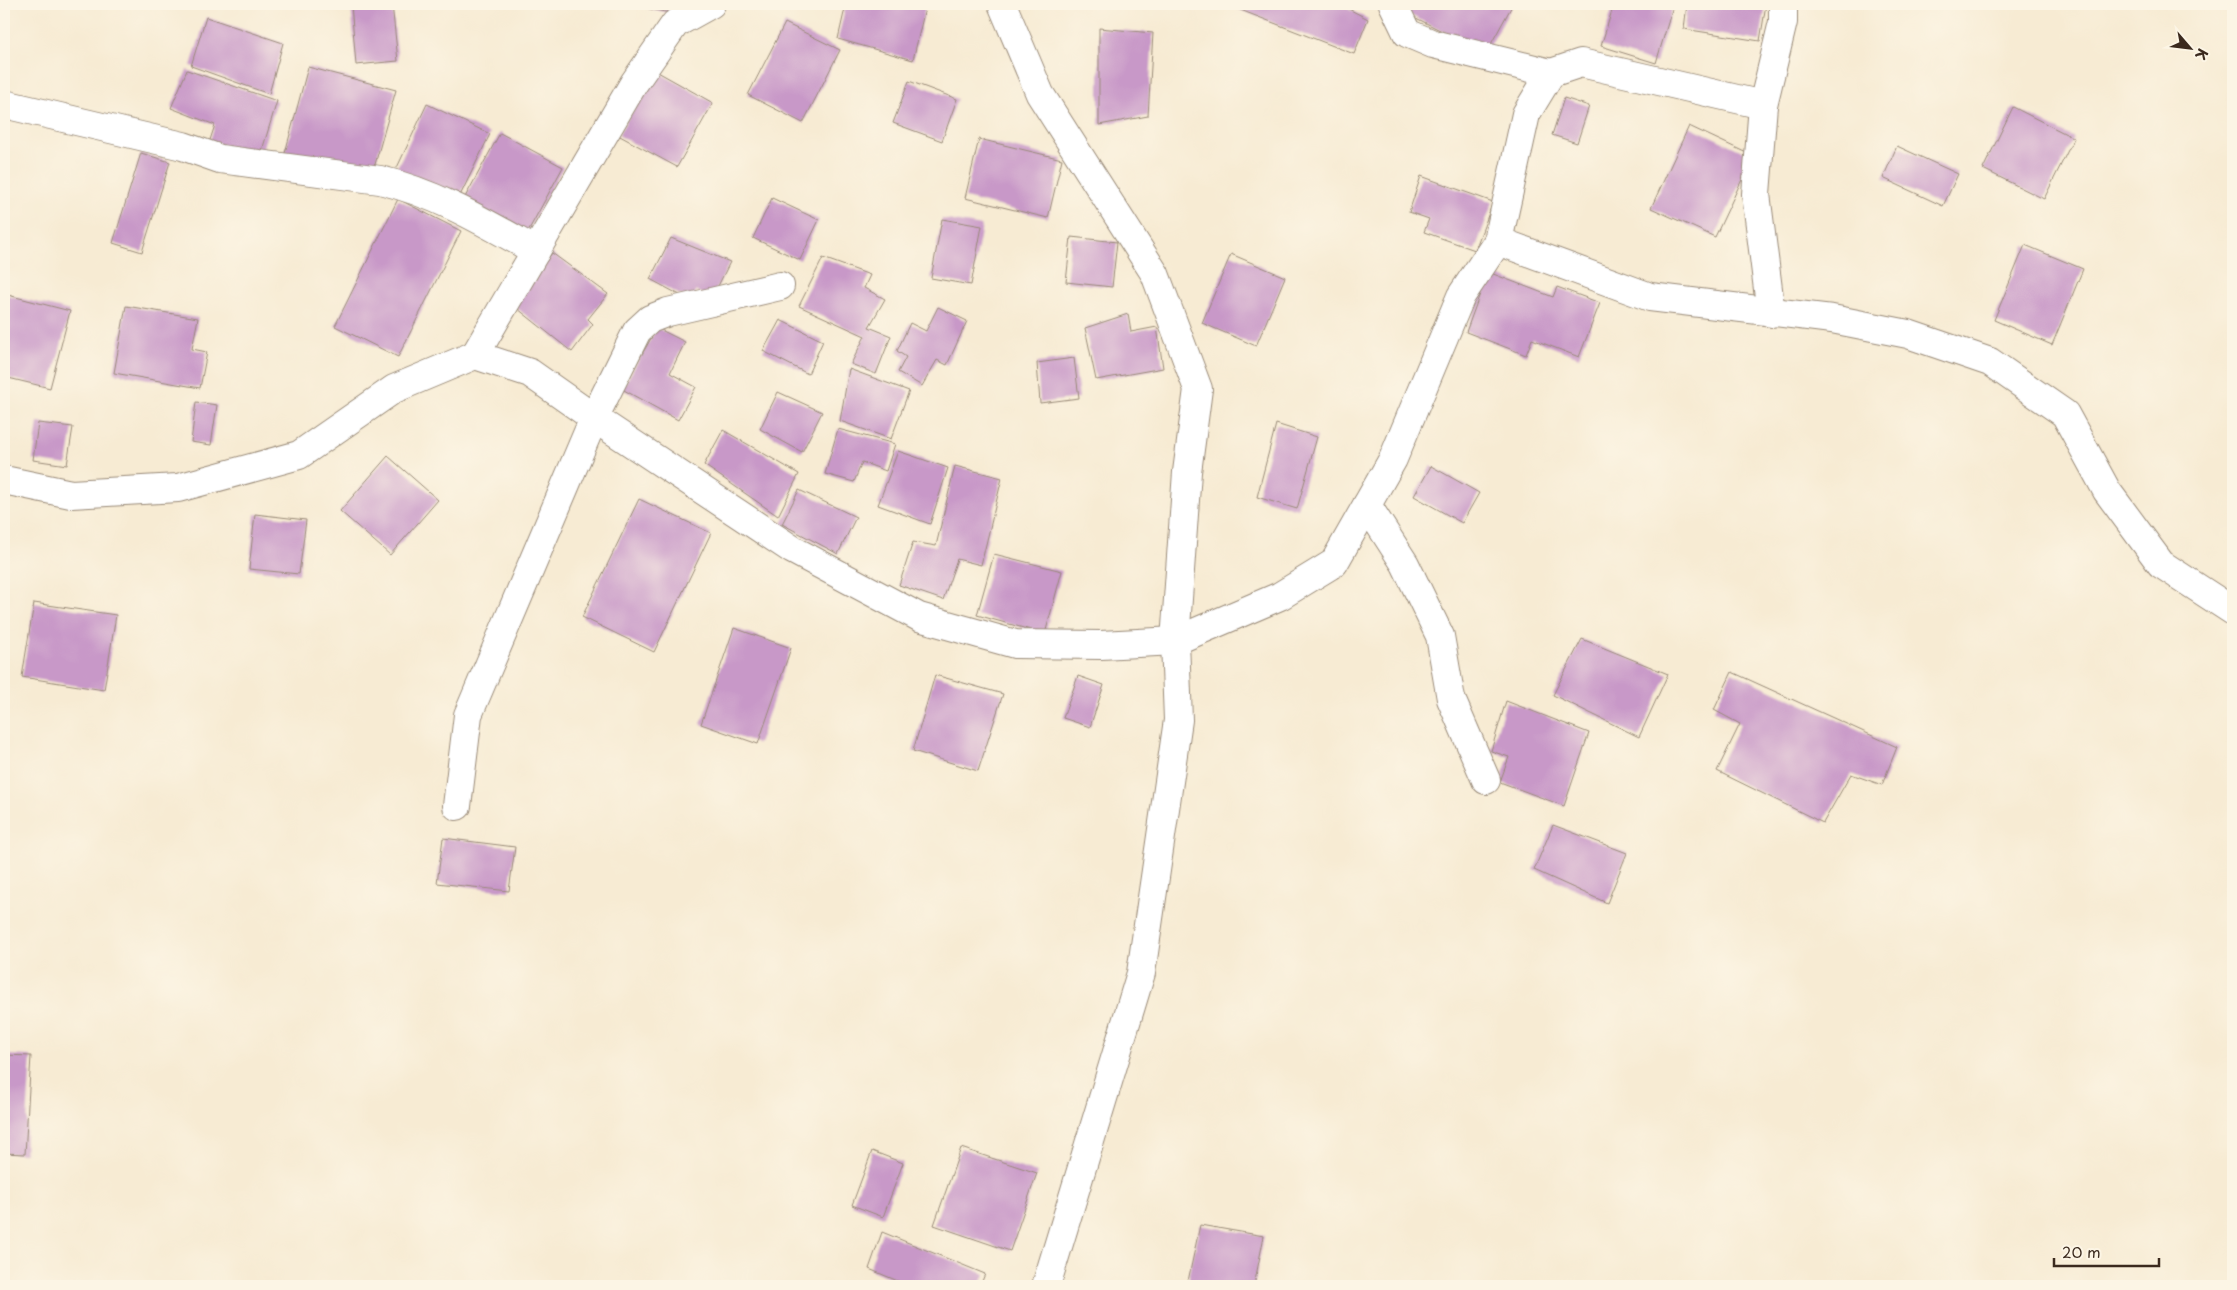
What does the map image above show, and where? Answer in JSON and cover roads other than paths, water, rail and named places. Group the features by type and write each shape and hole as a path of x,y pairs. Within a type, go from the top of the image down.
{"street":[{"path":"4,480 71,494 178,488 299,454 394,389 475,355 634,83 675,24 711,4"},
{"path":"1002,4 1040,94 1155,274 1198,389 1187,472 1175,641 1178,720 1141,973 1046,1286"},
{"path":"1393,4 1407,33 1433,44 1551,73 1581,63 1763,105"},
{"path":"1771,313 1756,194 1763,105 1783,22 1783,4"},
{"path":"475,355 530,373 594,418 793,550 919,617 1015,644 1101,645 1175,641 1280,596 1334,562 1393,459 1460,296 1498,241 1526,114 1551,73"},
{"path":"4,104 183,146 220,159 380,180 403,186 470,214 536,251"},
{"path":"1498,241 1650,297 1832,319 1908,334 1990,362 2064,414 2107,491 2161,564 2233,611"},
{"path":"457,806 468,715 594,418 637,331 650,319 705,302 780,286"},
{"path":"1367,505 1405,564 1440,636 1451,699 1486,780"}]}
